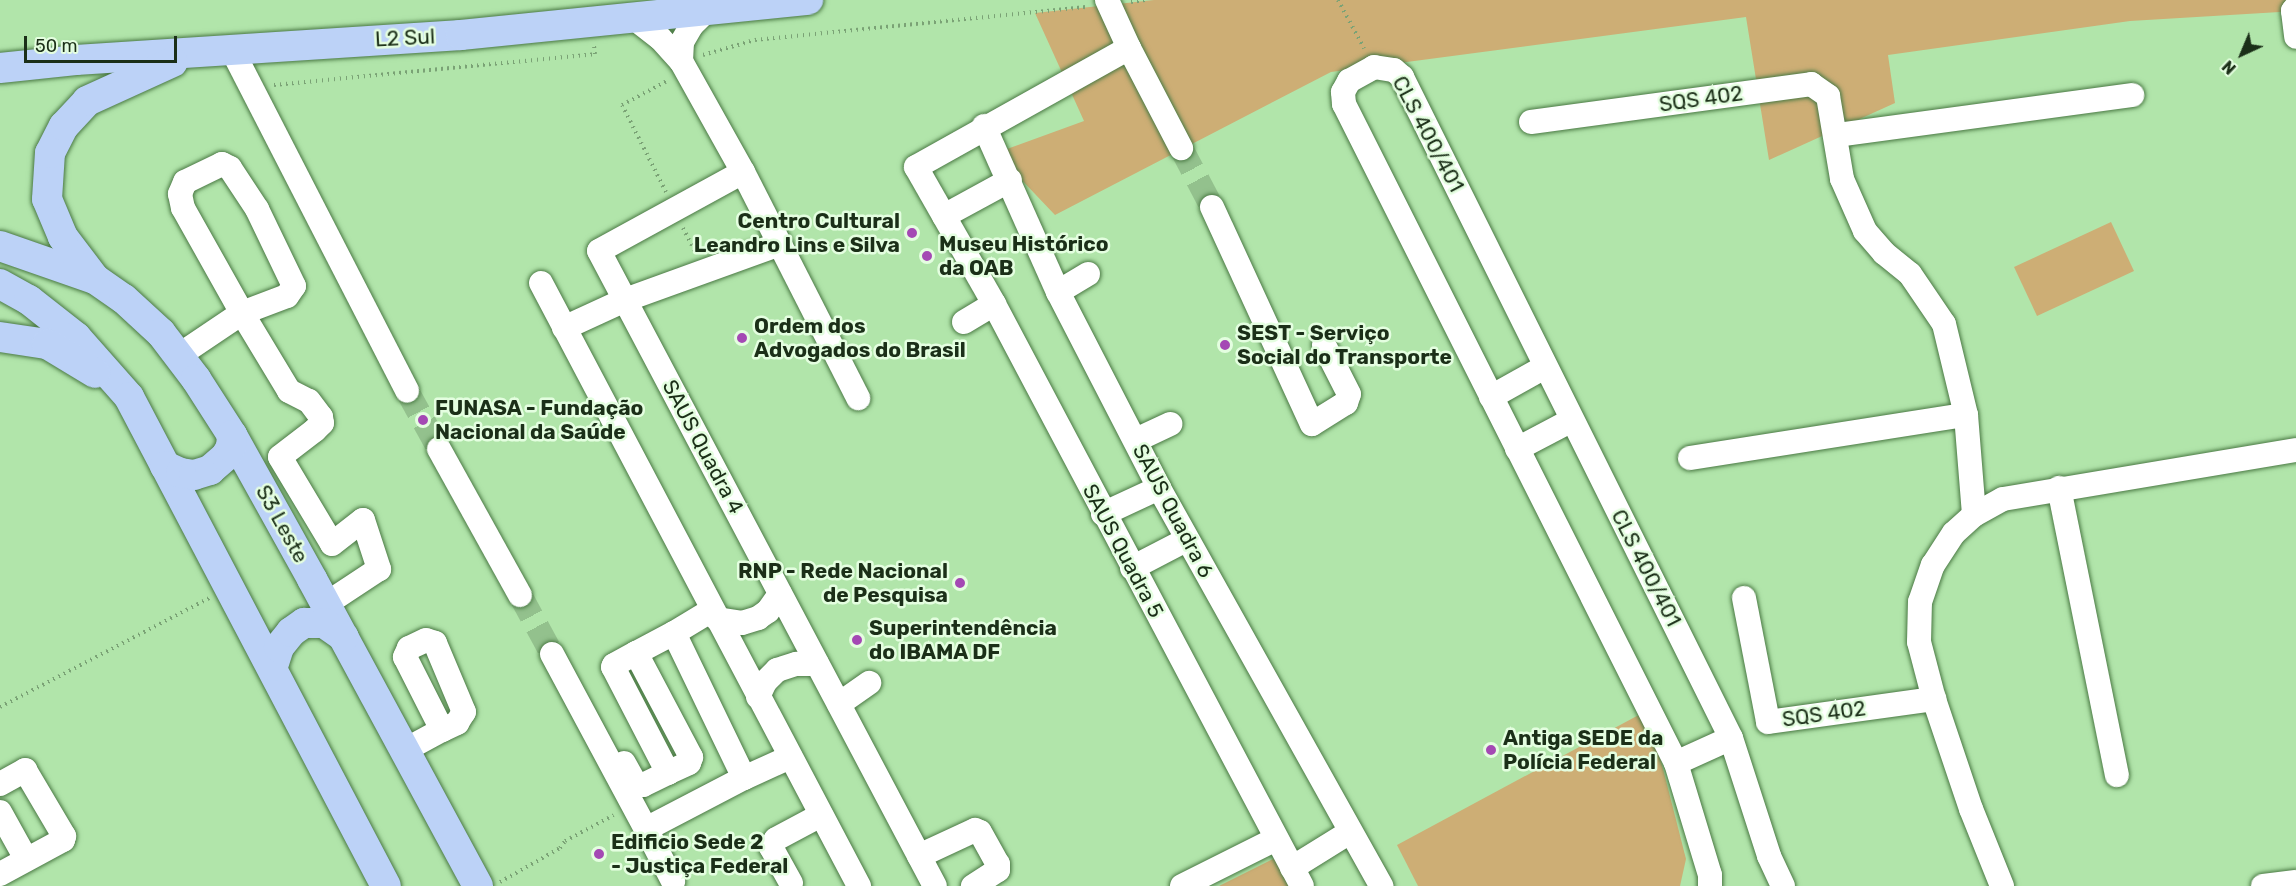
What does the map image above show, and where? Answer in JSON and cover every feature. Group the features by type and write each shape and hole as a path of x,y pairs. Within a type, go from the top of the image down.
{"main road":[{"name":"L2 Sul","path":"0,68 461,35 808,0"},
{"path":"95,279 63,237 46,199 50,153 64,126 87,100 195,53"},
{"name":"S3 Leste","path":"0,246 95,279 124,299 161,333 231,435 326,604 478,886"},
{"path":"0,284 29,300 76,337 114,377 142,419 386,886"},
{"path":"0,337 47,344 78,360 104,379 142,419"},
{"path":"165,466 194,475 210,470 226,456 231,447 231,435"},
{"path":"273,666 279,648 291,632 304,623 324,623 344,637"}],"street":[{"path":"1108,2 1181,148"},
{"path":"2296,7 2293,11 2296,37"},
{"path":"684,66 682,42 692,25 707,10"},
{"path":"634,18 660,38 684,66 743,172 858,398"},
{"path":"984,126 1129,48"},
{"path":"232,50 407,391"},
{"name":"CLS 400/401","path":"1710,886 1710,875 1676,763 1344,104 1343,92 1349,81 1374,67 1394,69 1402,76 1731,738 1769,856 1783,886"},
{"name":"SQS 402","path":"1531,122 1811,84 1828,96 1837,135 1842,179 1865,231 1884,253 1910,274 1944,324 1966,415 1974,515"},
{"path":"1837,135 2132,95"},
{"name":"SAUS Quadra 5","path":"984,126 916,166 994,304 1103,514 1297,877"},
{"name":"SAUS Quadra 6","path":"984,126 1058,292 1186,540 1381,886"},
{"path":"178,356 242,313 287,296 294,286 257,208 230,168 222,164 185,182 180,194 183,208 242,313 289,391 309,400 321,417 322,423 315,430 280,457 332,544 363,520 379,569 326,604"},
{"path":"674,210 743,172"},
{"path":"944,216 1010,180"},
{"path":"1212,207 1312,424 1346,403 1349,394 1324,345"},
{"name":"SAUS Quadra 4","path":"674,210 599,251 935,886"},
{"path":"564,328 625,300 780,244"},
{"path":"1058,292 1088,274"},
{"path":"541,283 859,886"},
{"path":"964,322 994,304"},
{"path":"1491,397 1545,367"},
{"path":"1690,458 1966,415"},
{"path":"1517,449 1572,420"},
{"path":"1136,440 1170,424"},
{"path":"439,449 520,595"},
{"path":"2002,886 1971,809 1934,699 1919,642 1920,602 1933,565 1954,533 1974,515 2003,499 2296,450"},
{"path":"1103,514 1159,488"},
{"path":"2059,488 2117,775"},
{"path":"1132,568 1186,540"},
{"path":"583,688 636,785 644,785 689,763 691,757 636,653 715,615 742,623 758,618 768,610 780,594"},
{"name":"SQS 402","path":"1744,598 1768,722 1934,699"},
{"path":"674,633 744,778"},
{"path":"552,654 673,881"},
{"path":"758,697 765,682 777,670 796,664 817,664"},
{"path":"839,704 869,683"},
{"path":"405,750 442,730"},
{"path":"1676,763 1731,738"},
{"path":"646,829 790,757"},
{"path":"0,784 25,770 62,831 63,840 0,874"},
{"path":"0,812 26,859"},
{"path":"791,883 771,847 776,839 821,815"},
{"path":"919,856 968,832 975,830 980,832 998,864 998,870 973,886"},
{"path":"1297,877 1350,832"},
{"path":"1182,886 1276,839"},
{"path":"2263,886 2296,882"}],"path":[{"path":"704,271 622,105 684,66 755,40 1145,0"},
{"path":"1338,0 1374,67"},
{"path":"251,87 595,54 590,21"},
{"path":"0,707 231,586"},
{"path":"498,886 508,876 560,849 565,841 633,805"}],"shaded area":[{"path":"1154,0 2296,0 2296,11 2130,21 1888,55 1895,103 1769,160 1746,17 1331,72 1055,215 996,153 1084,121 1035,13"},
{"path":"2111,222 2134,271 2037,316 2014,267"},
{"path":"1648,710 1686,859 1680,886 1418,886 1397,845"},
{"path":"1275,858 1289,886 1219,886"}],"tunnel":[{"path":"1181,148 1212,207"},
{"path":"407,391 439,449"},
{"path":"520,595 552,654"}],"place":[{"name":"Centro Cultural Leandro Lins e Silva","path":"912,233"},
{"name":"Museu Histórico da OAB","path":"927,256"},
{"name":"Ordem dos Advogados do Brasil","path":"742,338"},
{"name":"SEST - Serviço Social do Transporte","path":"1225,345"},
{"name":"FUNASA - Fundação Nacional da Saúde","path":"423,420"},
{"name":"RNP - Rede Nacional de Pesquisa","path":"960,583"},
{"name":"Superintendência do IBAMA DF","path":"857,640"},
{"name":"Antiga SEDE da Polícia Federal","path":"1491,750"},
{"name":"Edificio Sede 2 - Justiça Federal","path":"599,854"}]}
